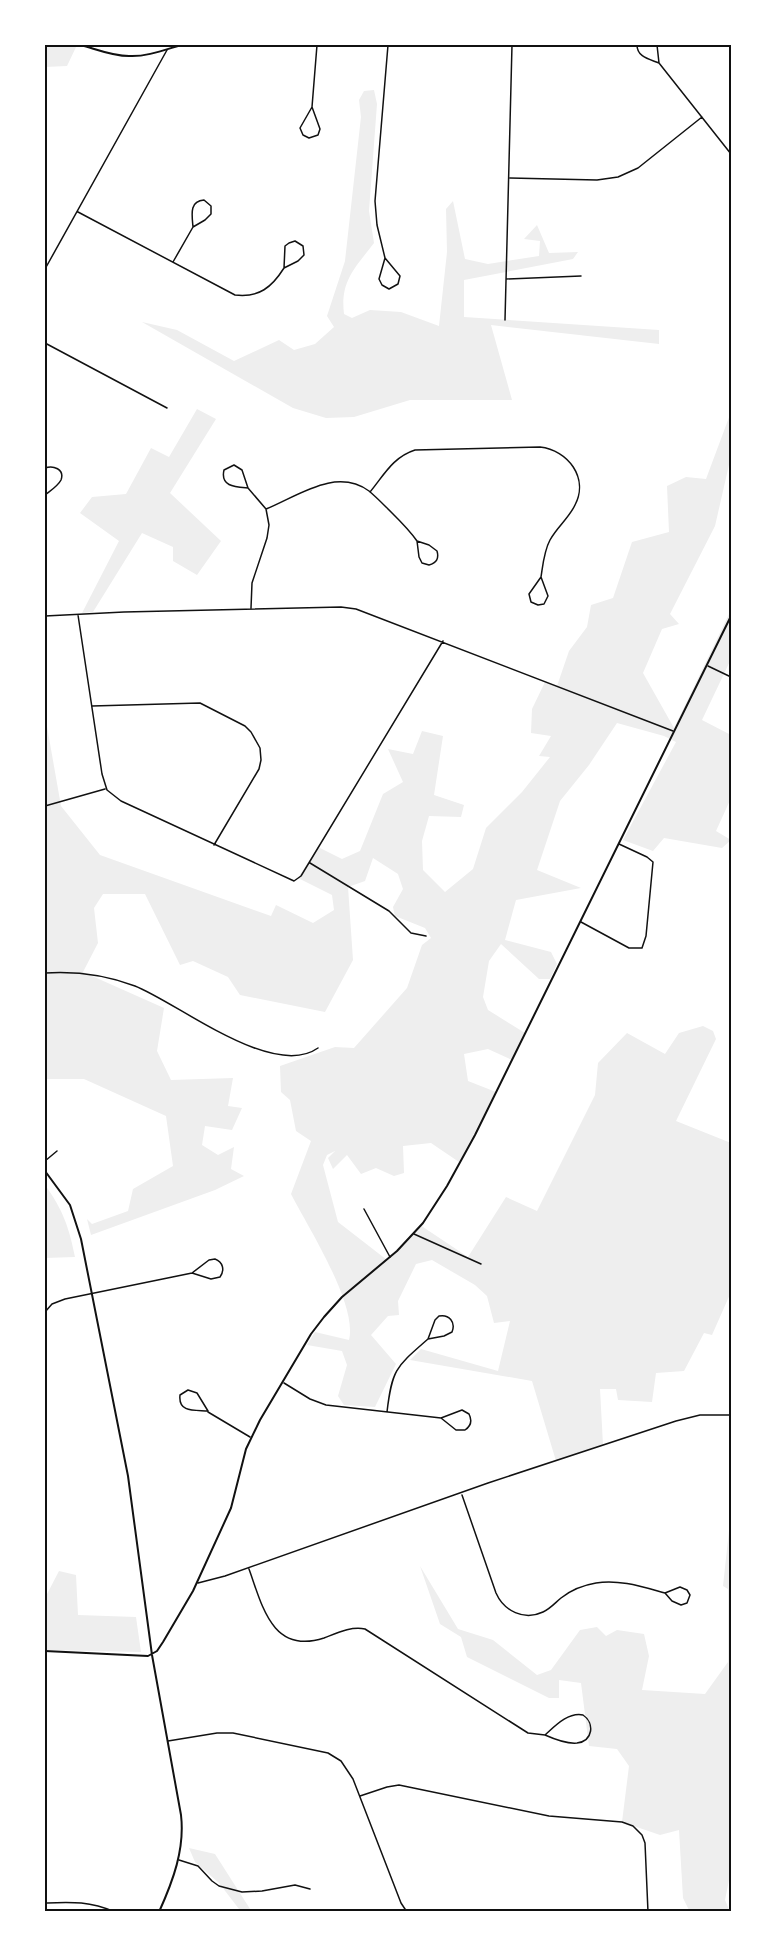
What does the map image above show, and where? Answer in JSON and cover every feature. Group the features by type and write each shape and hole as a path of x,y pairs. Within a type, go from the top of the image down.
{"street":[{"path":"81,45 129,56 181,45"},
{"path":"312,107 300,128 303,135 309,138 318,135 320,129 312,107 317,45"},
{"path":"385,258 400,276 398,284 390,289 384,287 380,282 385,258 377,225 375,201 388,45"},
{"path":"505,320 512,45"},
{"path":"637,45 637,51 641,56 659,63 731,154"},
{"path":"657,45 659,63"},
{"path":"45,269 168,49"},
{"path":"509,178 597,180 618,177 638,168 702,117"},
{"path":"173,263 193,227 193,205 198,201 207,201 212,209 211,214 193,227"},
{"path":"77,212 226,291 243,296 255,294 267,288 284,268 302,258 304,249 298,242 285,246 284,268"},
{"path":"505,279 581,276"},
{"path":"45,343 167,408"},
{"path":"370,492 394,461 415,450 540,447 558,452 567,458 575,469 579,480 579,493 574,507 549,543 541,577 529,594 531,602 538,605 544,604 548,596 541,577"},
{"path":"248,488 227,484 223,476 224,470 234,465 240,468 248,488 266,509 268,531 252,583 251,609"},
{"path":"45,468 52,466 62,476 59,483 45,495"},
{"path":"266,509 327,483 346,482 370,492 406,526 417,541 422,563 429,565 435,563 438,558 437,551 417,541"},
{"path":"45,616 251,609 341,607 356,609 674,732"},
{"path":"78,615 106,789 121,801 292,880 300,878 443,641"},
{"path":"45,1651 145,1656 152,1655 164,1642 197,1584 231,1508 243,1455 283,1383 324,1317 350,1290 390,1258 413,1234 437,1203 463,1158 731,616"},
{"path":"707,665 731,677"},
{"path":"92,706 194,702 206,705 251,732 260,748 259,769 214,844"},
{"path":"45,806 106,789"},
{"path":"580,922 632,949 642,948 646,936 652,862 618,844"},
{"path":"309,862 389,911 411,933 426,936"},
{"path":"45,973 77,972 124,982 253,1048 299,1055 310,1054 318,1048"},
{"path":"45,1161 57,1151"},
{"path":"45,1171 66,1198 81,1239 128,1476 152,1655 182,1825 178,1860 159,1912"},
{"path":"364,1209 390,1258"},
{"path":"413,1234 481,1264"},
{"path":"45,1312 52,1305 65,1299 192,1273 212,1259 219,1261 223,1266 221,1275 215,1279 192,1273"},
{"path":"387,1412 390,1384 396,1370 428,1339 436,1319 443,1316 451,1319 453,1328 450,1334 428,1339"},
{"path":"283,1383 322,1404 441,1418 462,1410 469,1414 470,1423 465,1430 458,1430 441,1418"},
{"path":"208,1411 184,1409 180,1402 180,1395 185,1390 194,1391 208,1411 251,1438"},
{"path":"197,1584 249,1568 526,1470 682,1419 707,1415 731,1415"},
{"path":"462,1494 496,1593 505,1606 514,1612 527,1615 542,1613 571,1591 596,1583 622,1583 665,1593 682,1587 687,1590 690,1598 687,1603 678,1605 665,1593"},
{"path":"249,1568 267,1617 273,1626 295,1640 309,1641 351,1629 365,1629 525,1732 564,1741 580,1742 589,1736 591,1723 583,1715 573,1714 544,1735"},
{"path":"167,1741 228,1732 328,1753 338,1758 345,1766 360,1796 406,1912"},
{"path":"360,1796 399,1785 549,1816 627,1824 640,1832 645,1843 648,1912"},
{"path":"178,1860 198,1866 219,1886 242,1892 295,1885 310,1888"},
{"path":"45,1903 82,1902 99,1905 115,1912"}],"shaded area":[{"path":"45,45 77,45 67,66 45,67"},
{"path":"374,90 377,104 369,211 374,243 350,276 344,292 344,314 352,318 370,310 401,312 439,326 447,252 446,209 453,201 465,259 488,264 539,256 540,241 524,239 537,225 549,253 578,252 573,259 464,280 464,317 659,330 659,344 491,325 512,400 410,400 354,417 326,418 293,408 142,322 177,330 234,361 279,340 294,350 315,344 334,327 327,316 345,261 361,117 359,100 364,91"},
{"path":"197,409 216,419 170,493 221,541 197,575 173,561 173,547 142,533 93,612 82,613 119,541 80,513 92,497 126,494 151,448 169,457"},
{"path":"731,412 731,456 715,526 670,614 679,624 662,629 643,673 674,728 731,610 731,659 702,720 731,735 731,798 716,831 731,840 722,848 664,838 653,851 623,840 676,742 664,736 617,723 589,765 560,801 537,870 581,888 516,900 505,940 551,952 557,964 550,979 539,979 501,944 489,961 483,997 488,1010 525,1033 512,1060 488,1049 464,1054 468,1081 496,1092 459,1162 431,1143 403,1146 404,1173 394,1176 376,1168 361,1174 347,1155 333,1169 328,1158 335,1151 327,1155 323,1165 338,1222 387,1260 420,1225 468,1257 506,1197 537,1211 595,1095 598,1063 627,1033 665,1054 679,1033 703,1026 713,1031 716,1039 676,1121 731,1143 731,1292 712,1335 704,1333 684,1371 656,1373 652,1402 618,1400 616,1389 600,1389 603,1445 556,1461 532,1381 410,1360 421,1349 498,1371 510,1321 494,1323 487,1296 475,1285 432,1260 416,1264 398,1301 399,1315 388,1316 371,1335 396,1364 375,1407 344,1405 338,1396 347,1365 342,1351 307,1345 315,1332 349,1340 350,1325 346,1307 330,1266 291,1194 311,1141 296,1131 290,1100 281,1092 280,1066 335,1047 354,1048 407,988 422,945 431,938 425,928 395,916 393,907 403,889 398,874 373,858 365,881 348,887 353,960 325,1012 240,995 228,977 193,961 180,965 145,894 103,894 94,908 98,943 83,972 164,1008 157,1051 171,1080 233,1078 228,1106 242,1108 232,1130 205,1126 202,1145 218,1155 234,1147 231,1169 244,1176 215,1190 91,1235 87,1219 92,1224 128,1211 133,1189 173,1166 166,1116 84,1079 45,1079 45,715 61,806 100,855 271,916 276,905 313,923 334,910 332,895 298,878 318,847 342,859 360,851 383,794 403,782 388,749 413,754 422,731 443,736 434,795 464,805 461,817 429,816 422,841 423,870 445,892 473,869 486,828 522,792 550,757 539,756 551,736 531,733 532,709 545,682 557,686 569,651 587,627 591,605 613,598 632,542 669,532 667,486 686,477 706,479"},
{"path":"45,1185 64,1219 75,1257 45,1258"},
{"path":"731,1512 731,1870 725,1900 730,1912 690,1912 683,1898 679,1830 660,1835 622,1822 629,1766 617,1749 589,1746 581,1683 559,1680 559,1698 549,1698 467,1657 461,1637 440,1624 420,1566 458,1629 493,1640 537,1675 551,1670 580,1630 597,1627 606,1636 617,1630 644,1634 649,1656 642,1690 705,1694 728,1662 728,1589 723,1586"},
{"path":"59,1571 76,1575 78,1615 136,1617 141,1652 45,1650 45,1598"},
{"path":"189,1848 215,1854 252,1912 239,1912 219,1883 195,1862"}]}
